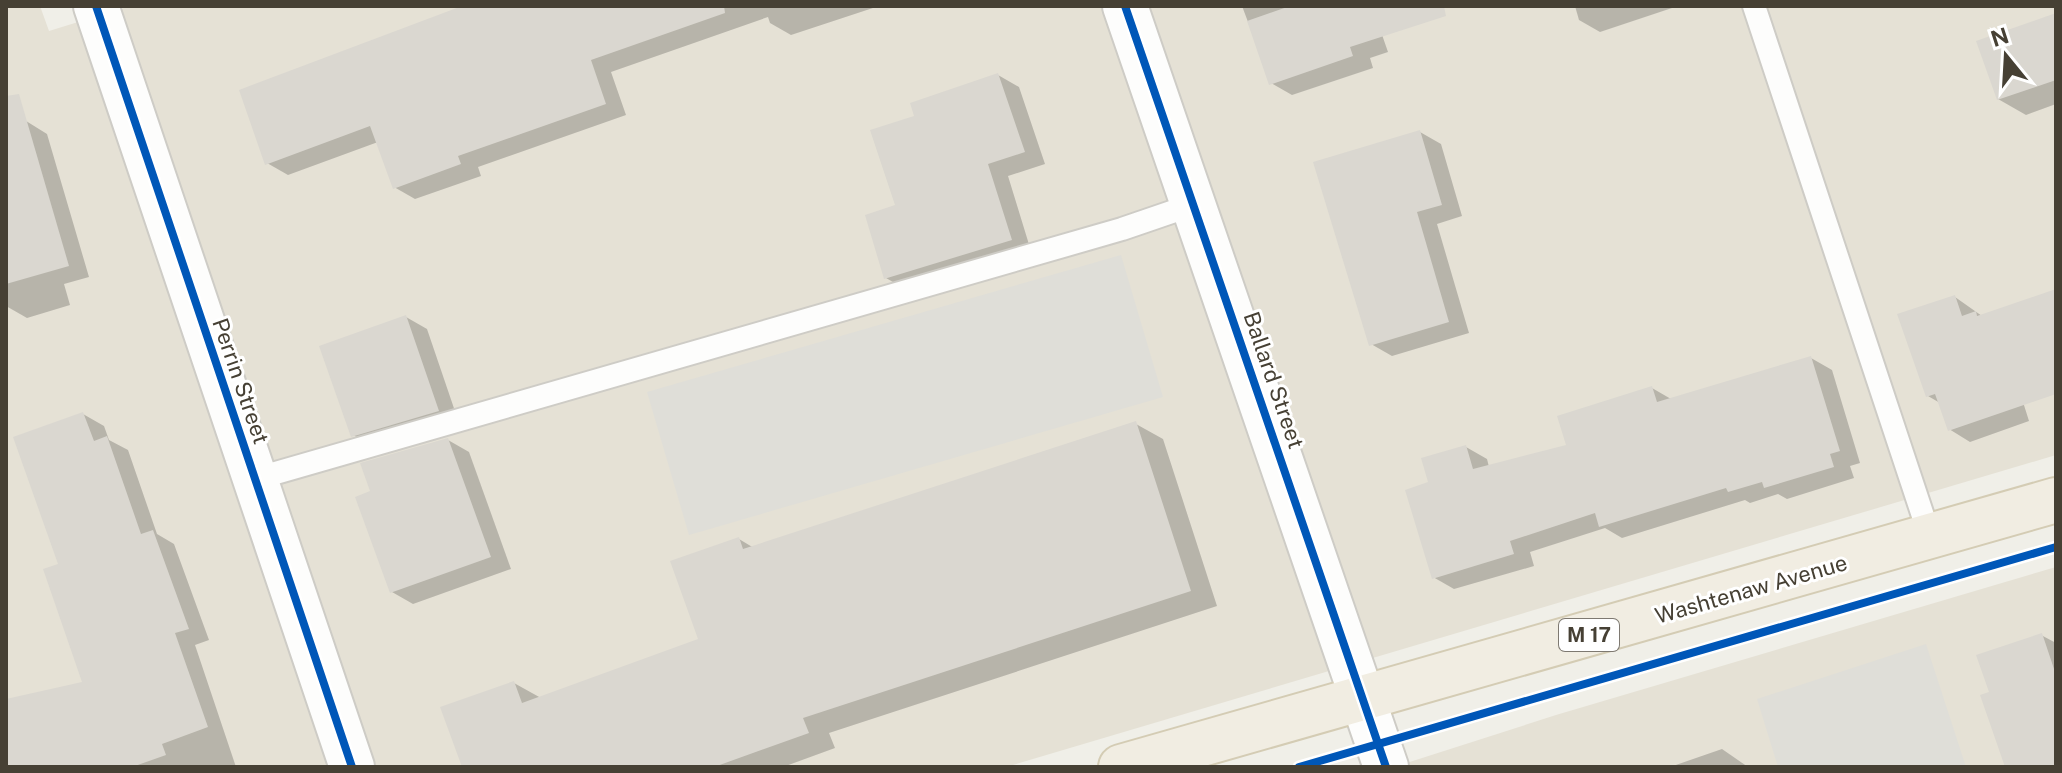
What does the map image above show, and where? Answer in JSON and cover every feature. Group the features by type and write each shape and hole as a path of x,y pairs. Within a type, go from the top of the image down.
{"main road":[{"name":"Washtenaw Avenue","path":"1121,767 2056,500"}],"street":[{"name":"Perrin Street","path":"96,6 352,767"},
{"name":"Ballard Street","path":"1125,6 1386,767"}],"lane":[{"path":"1754,6 1930,537"},
{"path":"255,479 1122,229 1195,204"}],"shaded area":[{"path":"6,6 40,6 49,31 130,6 2056,6 2056,455 1006,767 6,767"},
{"path":"1121,255 1163,397 689,535 647,392"},
{"path":"2056,567 2056,767 1394,767 1556,715"},
{"path":"1926,644 1966,767 1778,767 1757,699"}],"building":[{"path":"462,6 724,6 725,13 591,60 606,104 458,156 461,164 393,189 370,126 265,165 239,90"},
{"path":"1290,6 1444,6 1446,16 1350,47 1353,56 1269,85 1247,21"},
{"path":"2056,13 2056,80 1997,100 1976,41"},
{"path":"998,73 1025,152 988,164 1012,240 884,279 865,215 895,205 870,130 914,116 910,103"},
{"path":"19,94 69,266 6,284 6,96"},
{"path":"1420,130 1442,205 1417,212 1449,322 1369,346 1313,162"},
{"path":"2056,289 2056,394 1948,431 1935,394 1926,397 1897,314 1955,295 1962,316 1976,311 1977,316"},
{"path":"406,315 439,411 351,437 319,346"},
{"path":"1811,356 1840,451 1830,454 1834,467 1764,488 1762,482 1728,492 1726,488 1599,527 1595,513 1510,541 1514,554 1432,579 1405,490 1428,482 1421,458 1466,445 1473,469 1566,445 1557,416 1652,386 1657,402"},
{"path":"83,412 94,441 107,436 141,534 153,530 189,629 175,633 208,727 162,744 166,755 132,767 6,767 6,699 82,682 43,569 58,564 13,437"},
{"path":"1136,421 1191,591 803,718 809,733 714,767 462,767 440,707 514,681 522,703 698,639 670,561 739,537 743,549"},
{"path":"448,438 491,557 390,593 355,497 370,491 360,463"},
{"path":"2042,633 2056,675 2056,767 2005,767 1980,695 1989,692 1976,655"}],"cycle path":[{"path":"96,6 352,767"},
{"path":"1125,6 1386,767"},
{"path":"1299,767 2056,547"}]}
